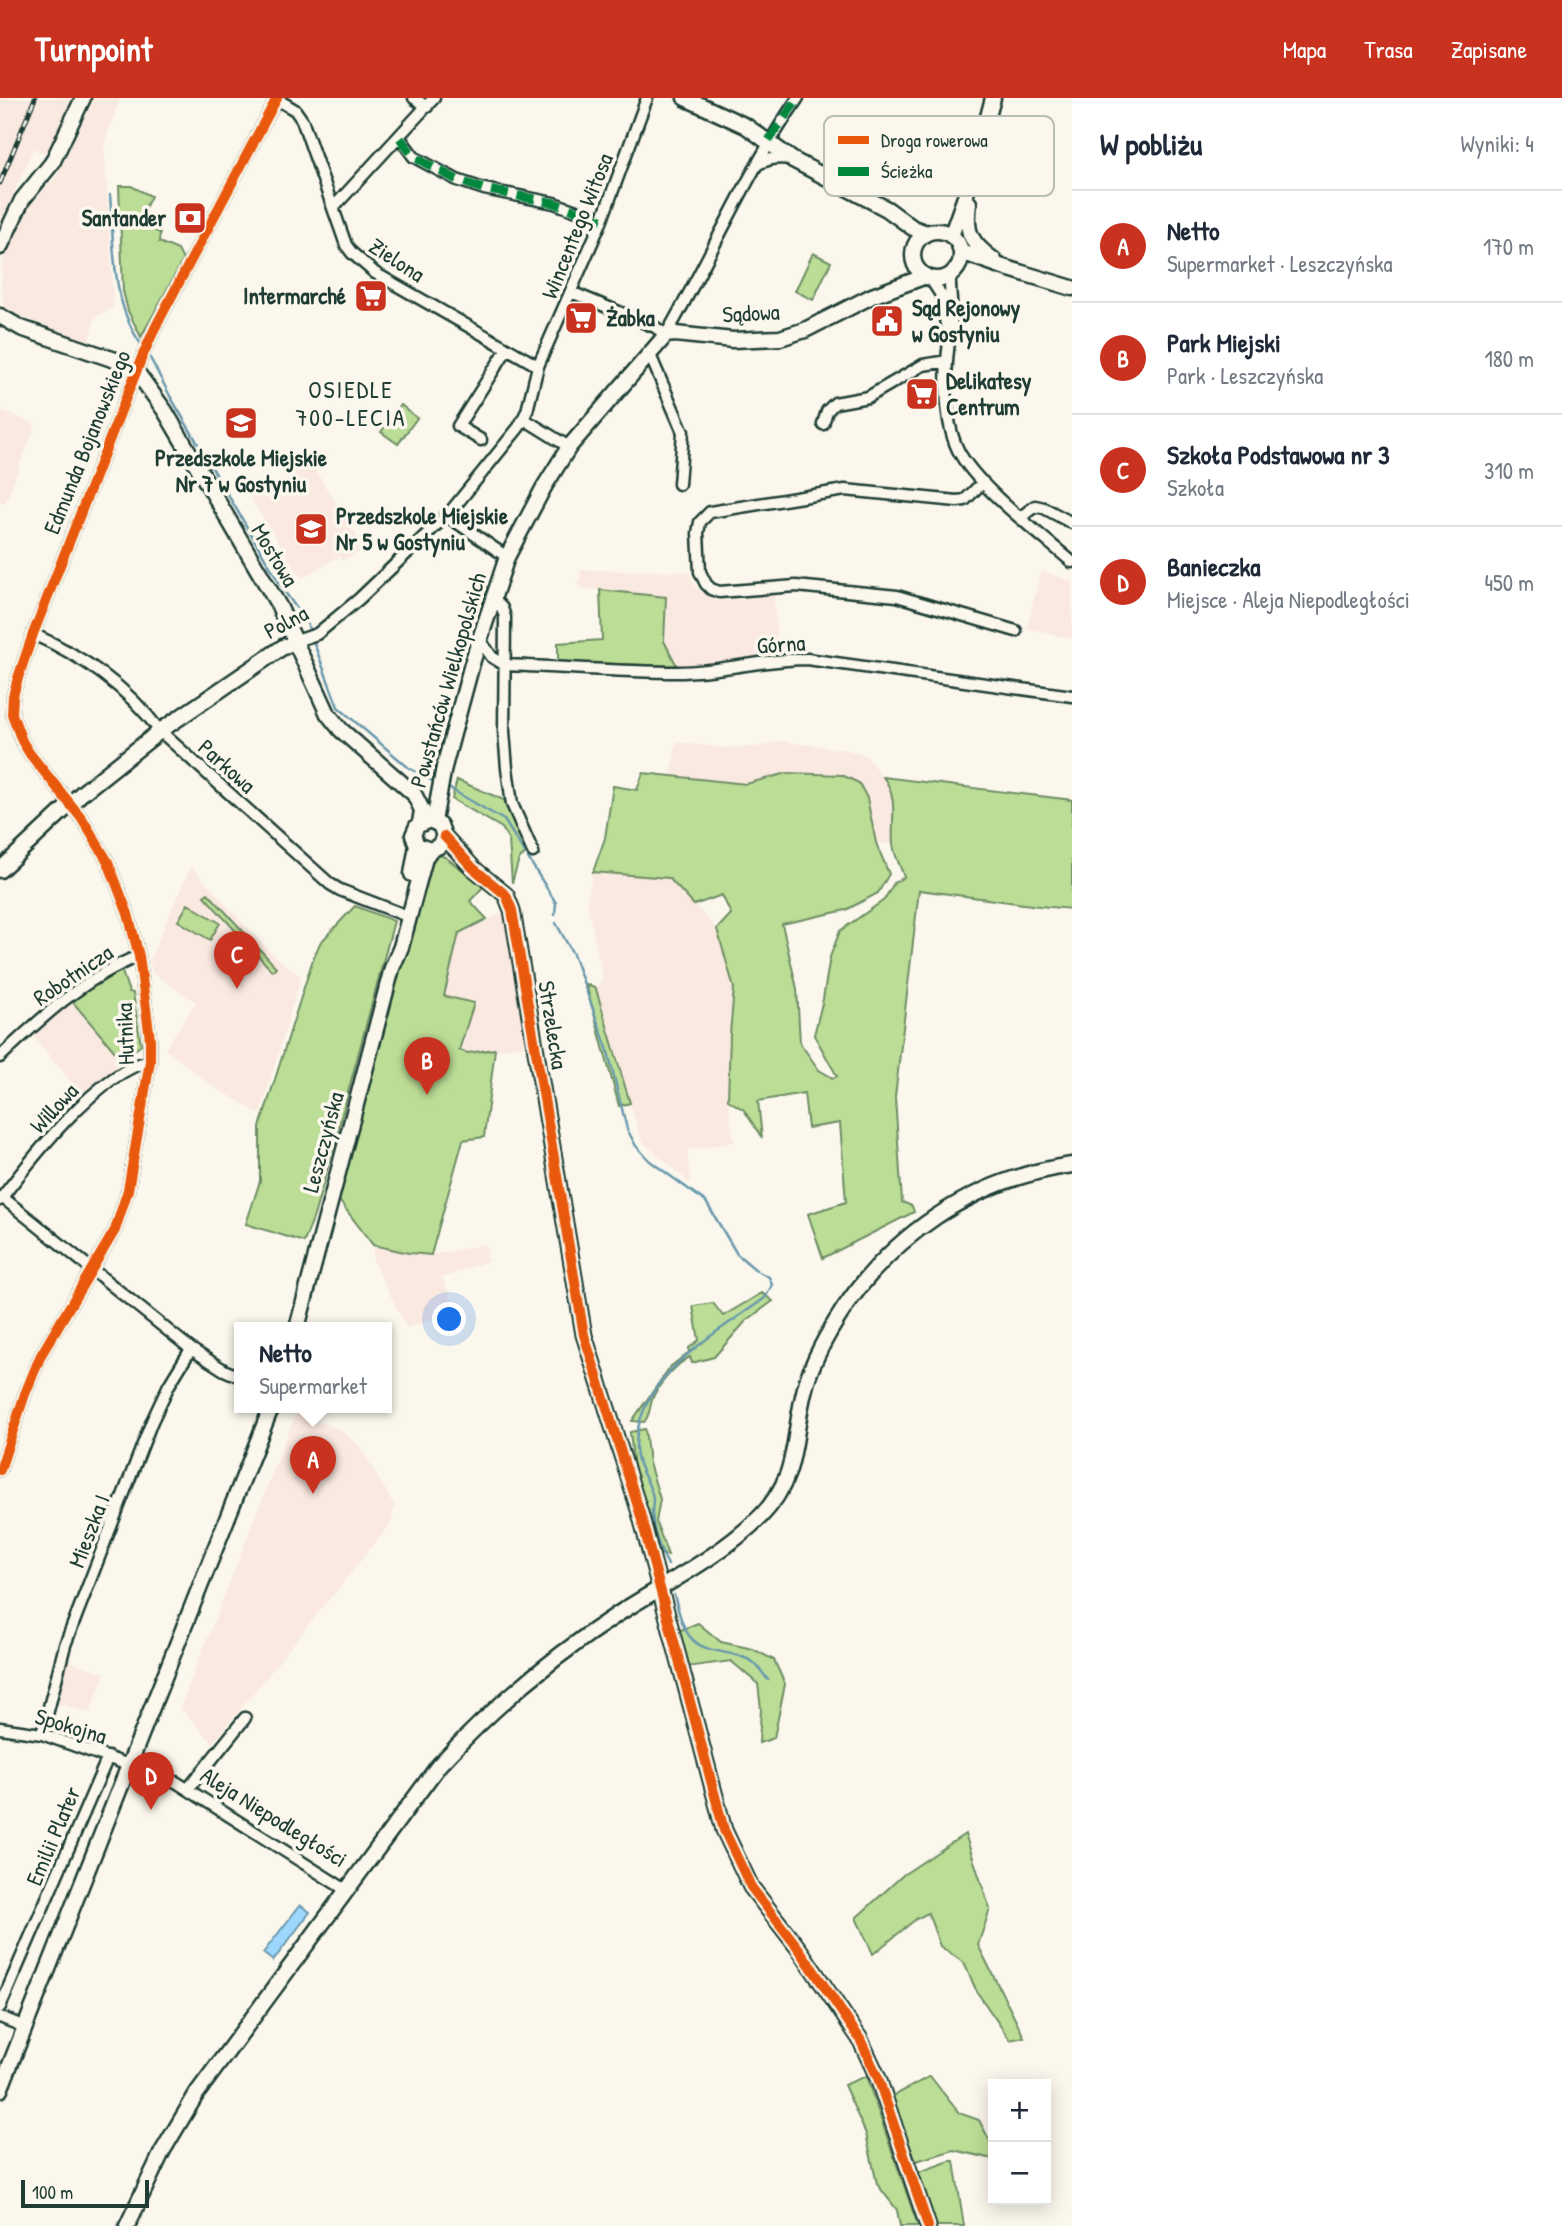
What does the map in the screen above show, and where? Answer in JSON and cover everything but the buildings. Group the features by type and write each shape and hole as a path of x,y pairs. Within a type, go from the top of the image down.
{"street":[{"path":"0,247 22,201 52,163 83,98"},
{"name":"Zielona","path":"276,98 295,110 302,121 346,245 365,265 538,366"},
{"name":"Edmunda Bojanowskiego","path":"70,805 22,741 12,713 18,678 139,364 276,98"},
{"path":"414,98 427,107"},
{"path":"333,208 434,98"},
{"name":"Wincentego Witosa","path":"538,366 602,220 647,98"},
{"path":"685,98 746,126 769,140 793,160 824,177"},
{"name":"Powstańców Wielkopolskich","path":"432,845 414,830 427,822 439,793 479,639 507,557 544,487 569,447 666,335 699,279 769,140 798,98"},
{"path":"988,116 993,98"},
{"path":"400,138 414,156 457,180 485,189 554,203 602,220"},
{"path":"758,164 767,159 793,160"},
{"path":"860,196 887,209 913,228 927,233 939,231 951,236 961,252 961,259 952,273 951,329 948,336"},
{"path":"951,236 965,196"},
{"path":"969,196 967,220 970,234 981,251 1006,268"},
{"path":"869,201 916,244"},
{"path":"927,233 916,244 913,256 942,295 948,336 947,397 958,450 983,482 1072,562"},
{"path":"961,252 1072,288"},
{"path":"925,274 937,279 978,266 1006,268"},
{"name":"Sądowa","path":"666,335 733,340 780,338 805,330 872,296 925,274"},
{"path":"571,292 655,327 666,335"},
{"path":"0,316 21,328 118,361 139,364"},
{"path":"481,440 458,426 506,349"},
{"path":"650,355 683,432 679,484"},
{"path":"823,424 827,411 835,403 868,397 923,365 947,361"},
{"name":"Mostowa","path":"139,364 299,640 318,697 328,714 341,730 414,794"},
{"name":"Polna","path":"0,870 70,805 160,731 284,647 317,634 359,599 446,515 496,457 524,419 538,366"},
{"path":"524,419 569,447"},
{"path":"983,482 965,500 957,501 845,491 710,512 704,516 699,527 700,572 706,584 719,592 796,586 897,596 1016,631"},
{"path":"1021,517 1030,507 1035,506 1072,523"},
{"path":"446,515 507,557"},
{"path":"492,597 502,608 505,617 504,732 512,804 534,852"},
{"name":"Parkowa","path":"33,634 63,648 106,675 136,702 160,731 330,884 402,914"},
{"name":"Górna","path":"479,639 492,657 505,665 678,672 807,659 1072,696"},
{"path":"473,660 492,657"},
{"path":"414,794 427,799 439,793"},
{"path":"414,794 427,822 442,828 432,845"},
{"name":"Hutnika","path":"0,1470 41,1355 115,1230 122,1211 150,1061 150,1039 139,956 128,914 108,862 96,840 70,805"},
{"name":"Leszczyńska","path":"299,1322 392,968 402,914 432,845"},
{"name":"Leszczyńska","path":"392,968 401,947 425,858 432,845"},
{"name":"Strzelecka","path":"432,845 473,868 506,895 512,910 584,1335 640,1513 715,1799 730,1846 751,1887 799,1949 860,2039 878,2078 928,2226"},
{"name":"Robotnicza","path":"0,1056 62,1000 113,966 139,956"},
{"name":"Willowa","path":"1,1199 97,1090 125,1069 150,1061"},
{"name":"Aleja Niepodległości","path":"130,1766 188,1789 346,1890 429,1776 484,1721 570,1647 660,1590 740,1533 763,1513 773,1501 792,1461 806,1384 818,1352 844,1308 875,1268 908,1237 948,1209 989,1188 1029,1174 1072,1165"},
{"path":"1,1199 191,1349 234,1374"},
{"name":"Mieszka I","path":"42,1734 65,1645 152,1421 169,1385 191,1349"},
{"path":"0,2090 269,1413"},
{"path":"188,1789 246,1718"},
{"name":"Spokojna","path":"0,1728 42,1734 130,1766"},
{"name":"Emilii Plater","path":"0,2007 108,1757"},
{"path":"127,2226 162,2152 197,2093 346,1890"},
{"path":"0,2017 25,2027"}],"shaded area":[{"path":"0,98 72,98 47,153 33,149 0,226"},
{"path":"94,98 120,98 104,144 114,307 95,317 88,343 4,310 1,284 2,264 17,226 33,201 57,175"},
{"path":"0,410 36,424 5,503 0,501"},
{"name":"Przedszkole Miejskie Nr 5 w Gostyniu","path":"311,464 365,549 342,561 339,556 302,578 250,498"},
{"path":"581,570 689,572 696,588 717,601 774,595 778,655 712,665 677,666 664,641 665,597 578,588"},
{"path":"1041,571 1072,581 1072,639 1027,628"},
{"path":"779,741 848,750 865,755 890,786 895,817 893,845 876,843 867,798 859,783 787,773 746,784 671,776 676,742 724,748 757,747"},
{"path":"191,866 268,950 301,977 260,1114 211,1085 165,1049 196,1002 153,974 149,961"},
{"path":"593,872 669,878 717,929 734,988 728,1099 734,1142 687,1150 691,1184 641,1140 596,989 603,979 587,902"},
{"path":"504,913 527,1045 468,1053 459,1050 444,996 459,933"},
{"path":"71,1000 122,1060 85,1099 31,1034"},
{"path":"486,1244 488,1261 442,1278 457,1310 407,1328 373,1261 373,1245 407,1253 431,1255"},
{"path":"296,1413 343,1431 361,1448 394,1505 391,1523 213,1743 180,1708"},
{"path":"65,1660 105,1673 90,1713 53,1702"}],"green space":[{"path":"119,186 131,186 151,196 138,222 160,233 159,242 178,250 183,260 141,337 128,311 123,291"},
{"path":"813,253 831,262 813,300 795,291"},
{"path":"401,405 417,418 398,444 381,432"},
{"path":"600,590 666,597 664,641 677,666 558,662 558,643 602,640"},
{"path":"643,773 746,784 787,773 842,775 859,783 867,798 876,843 889,874 878,893 846,910 782,924 797,989 800,1043 819,1070 833,1078 837,1076 814,1035 830,957 840,931 884,900 894,883 904,877 894,848 893,801 883,777 1072,800 1072,909 919,890 895,1097 902,1202 912,1206 914,1212 823,1258 808,1214 846,1202 840,1123 808,1128 804,1093 758,1101 762,1138 744,1110 728,1100 734,988 717,929 731,914 722,895 694,905 669,878 593,872 605,838 613,786 637,790"},
{"path":"457,780 504,800 530,851 519,859 512,883 509,840 502,828 452,799"},
{"path":"438,855 445,857 484,886 470,901 487,919 459,933 444,996 474,1003 459,1050 468,1053 495,1049 484,1137 463,1140 431,1255 373,1245 338,1199 397,969 430,863"},
{"path":"208,893 276,967 272,971 204,896"},
{"path":"188,904 220,923 210,940 178,921"},
{"path":"355,906 394,921 331,1156 304,1242 246,1224 260,1181 260,1127 313,959 320,943"},
{"path":"121,969 129,992 133,993 141,1045 122,1060 71,1000"},
{"path":"586,984 596,989 630,1103 619,1106"},
{"path":"762,1293 773,1301 746,1321 714,1357 692,1363 690,1357 679,1364 657,1390 644,1422 632,1421 670,1367 699,1340 693,1306 713,1303 723,1316"},
{"path":"645,1429 649,1463 660,1499 656,1522 668,1555 657,1554 634,1469 630,1432"},
{"path":"698,1623 721,1642 753,1649 774,1660 785,1684 774,1738 759,1743 761,1709 758,1684 731,1661 686,1667 678,1631"},
{"path":"965,1834 990,1909 978,1945 1024,2037 1010,2040 977,1992 964,1963 940,1946 928,1913 916,1919 873,1954 856,1918 903,1875"},
{"path":"866,2076 918,2226 900,2226 897,2210 877,2184 866,2134 844,2085"},
{"path":"930,2076 959,2113 979,2120 988,2137 988,2158 954,2150 916,2161 890,2098"},
{"path":"954,2161 964,2226 934,2226 916,2173"}],"water":[{"path":"300,1905 310,1912 273,1961 263,1953"}],"waterway":[{"path":"110,195 120,295 125,314 144,348"},
{"path":"148,354 170,396 310,632"},
{"path":"312,638 338,707 409,768 434,782"},
{"path":"447,787 504,820 525,853"},
{"path":"528,858 556,903 555,915"},
{"path":"556,923 573,954 607,1048 627,1129 636,1146 650,1161 706,1202 737,1254 757,1271 769,1277 772,1285 765,1298 681,1360 649,1399 640,1421 637,1455 652,1492 654,1528 668,1565"},
{"path":"674,1595 683,1625 693,1640 706,1648 747,1659 756,1665 768,1680"}],"railway":[{"path":"0,183 35,98"}],"marked path":[{"path":"769,140 798,98"},
{"path":"400,138 414,157 457,180 484,189 554,203 602,220"}],"cycle path":[{"path":"0,1470 41,1355 115,1230 128,1190 150,1061 150,1039 139,956 128,914 108,862 83,820 22,741 12,714 13,696 33,634 142,357 277,98"},
{"path":"444,836 473,868 506,895 512,910 584,1335 640,1513 724,1830 751,1887 799,1949 860,2039 878,2078 928,2226"}],"place":[{"name":"Santander","path":"190,218"},
{"name":"Intermarché","path":"371,296"},
{"name":"Żabka","path":"581,318"},
{"name":"Sąd Rejonowy w Gostyniu","path":"887,321"},
{"name":"Delikatesy Centrum","path":"922,394"},
{"name":"Przedszkole Miejskie Nr 7 w Gostyniu","path":"241,423"},
{"name":"Przedszkole Miejskie Nr 5 w Gostyniu","path":"311,529"},
{"name":"Szkoła Podstawowa nr 3","path":"237,989"},
{"name":"Park Miejski","path":"427,1095"},
{"name":"Netto","path":"313,1494"},
{"name":"Banieczka","path":"151,1810"}],"district":[{"name":"OSIEDLE 700-LECIA","path":"351,404"}]}
